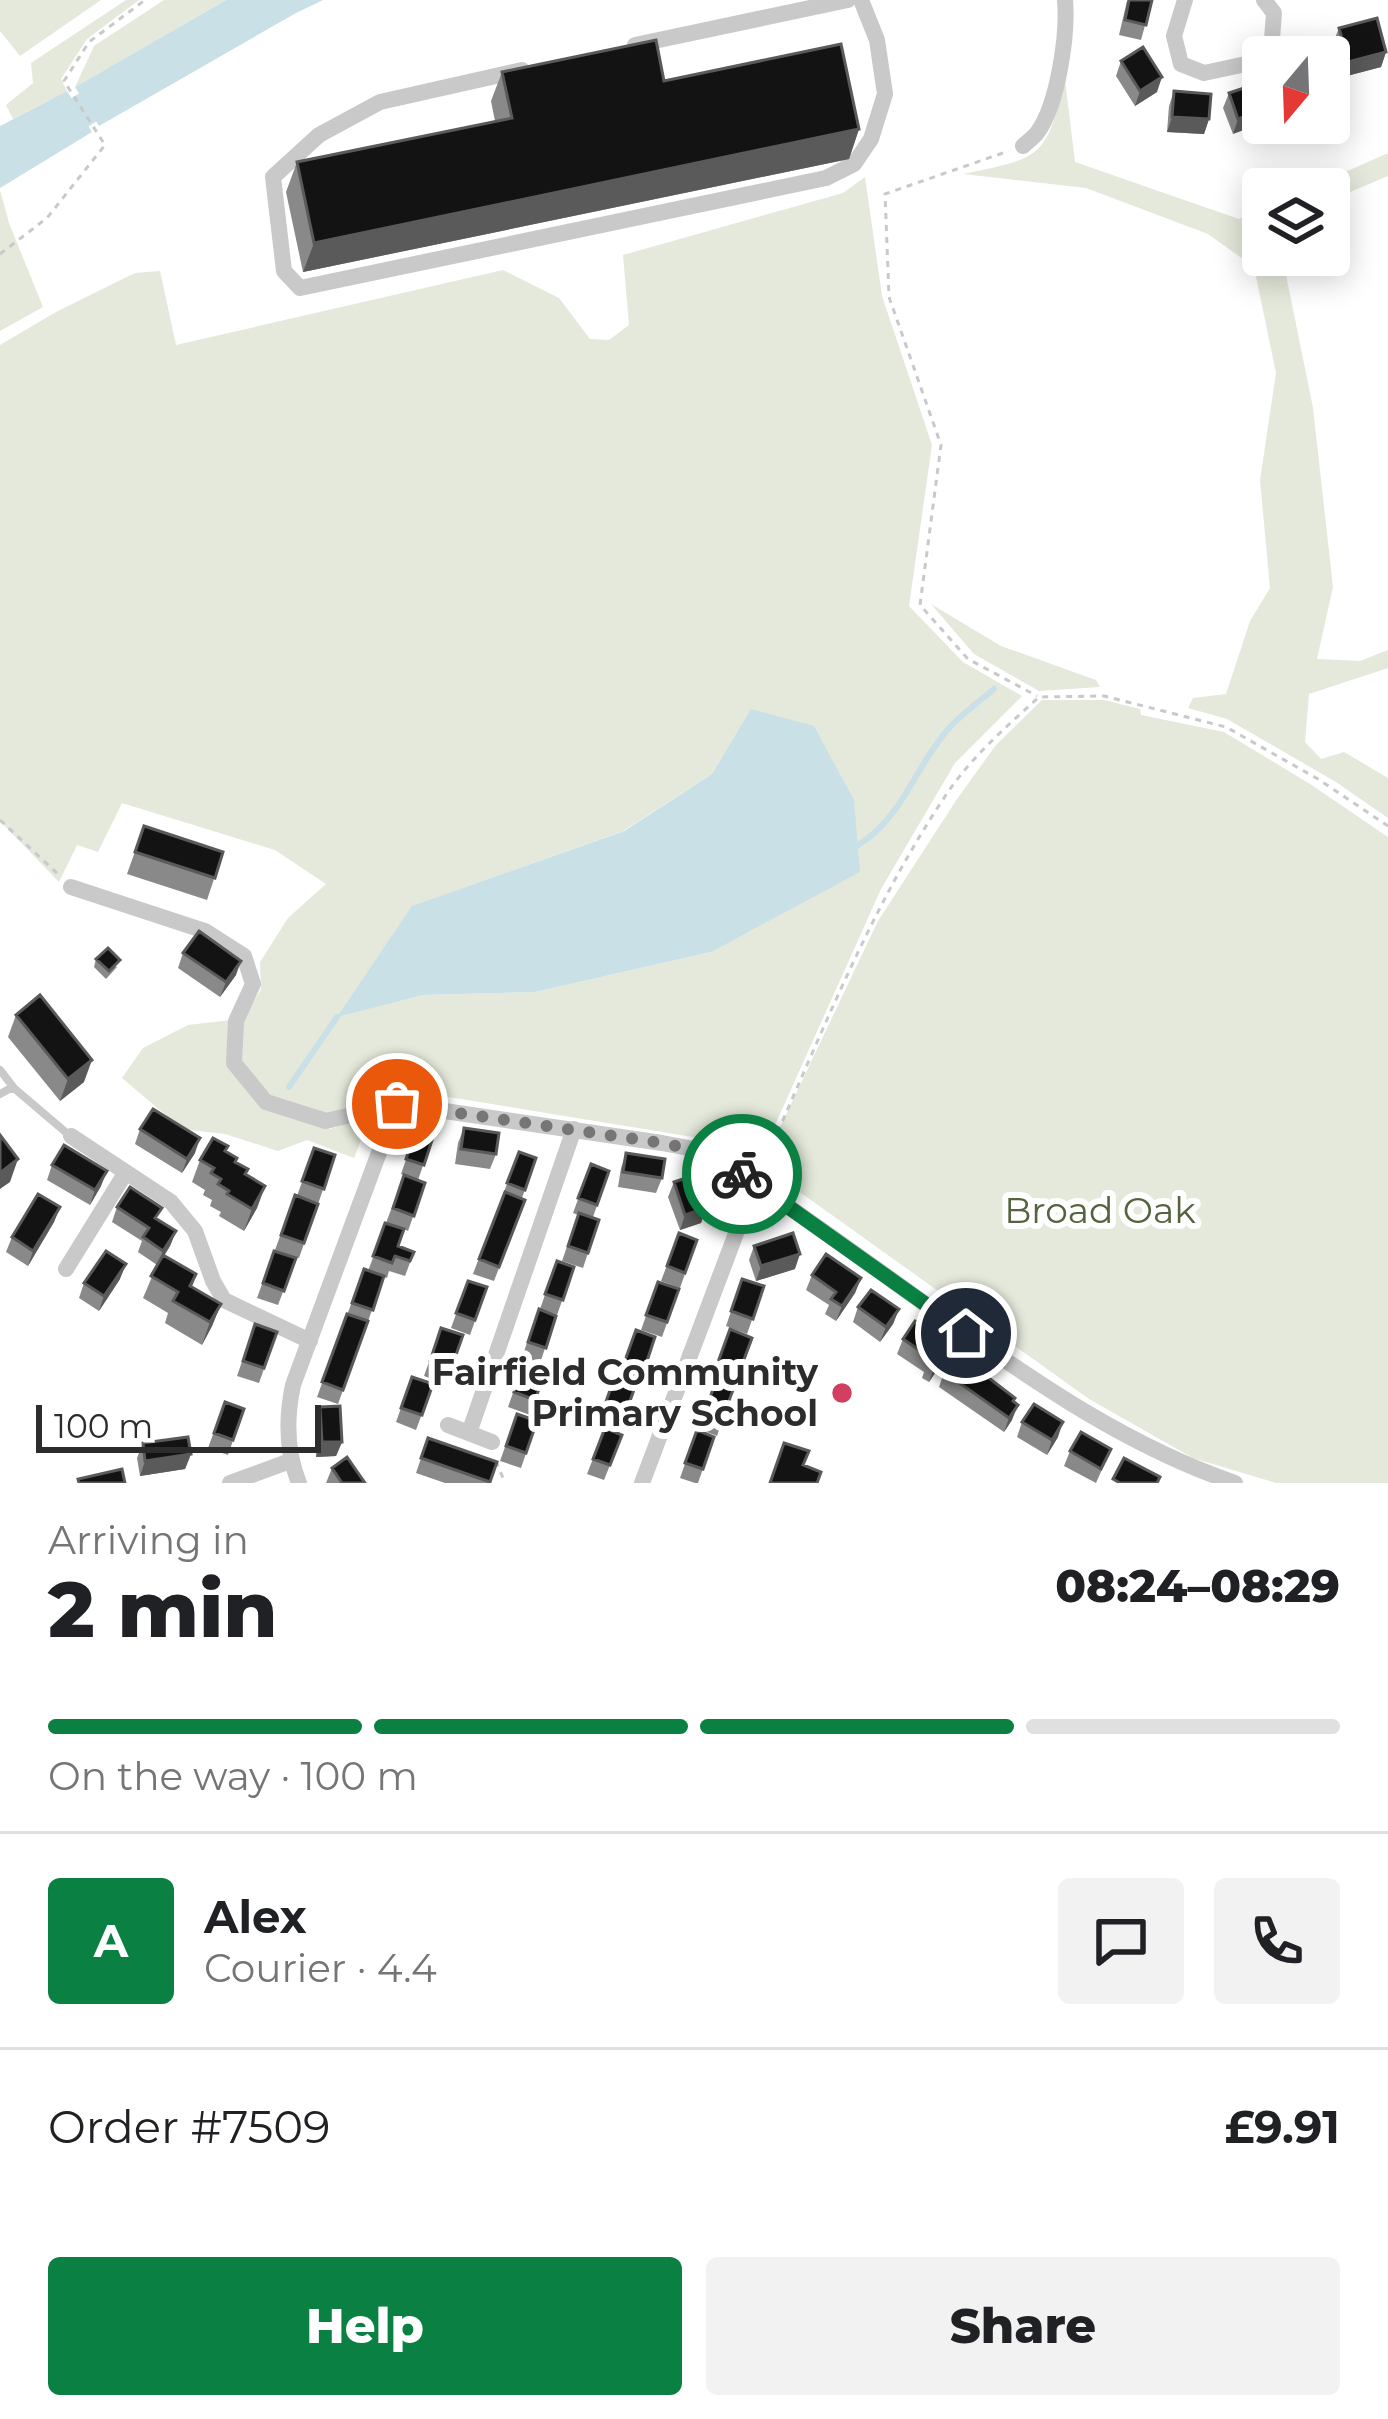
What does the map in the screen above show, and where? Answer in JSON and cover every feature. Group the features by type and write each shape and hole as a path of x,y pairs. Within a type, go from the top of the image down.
{"street":[{"path":"619,49 848,0"},
{"path":"550,64 380,102 320,134 273,177 284,271 301,288 826,178 854,164 871,139 885,94 877,40 861,0"},
{"path":"1023,146 1039,131 1054,95 1067,19 1065,0"},
{"path":"1186,0 1174,36 1181,64 1204,73 1260,61 1272,39 1274,13 1264,0"},
{"path":"71,887 206,931 244,956 253,984 236,1021 234,1063 266,1102 326,1121 397,1104 699,1150 755,1183 1036,1383 1193,1476 1235,1483"},
{"path":"299,1483 290,1462 287,1411 293,1384 397,1104"},
{"path":"469,1433 574,1129"},
{"path":"70,1136 171,1202 195,1231 224,1300 310,1341"},
{"path":"66,1269 126,1172"},
{"path":"642,1483 755,1183"},
{"path":"448,1425 492,1442"},
{"path":"230,1483 290,1462"}],"lane":[{"path":"0,1070 14,1089 70,1136"},
{"path":"0,1094 14,1089"}],"path":[{"path":"0,254 47,218 105,145 64,81 89,42 145,0"},
{"path":"1023,146 885,194 889,297 941,445 920,605 968,659 1039,697 1104,696 1226,727 1318,779 1388,826"},
{"path":"755,1183 872,920 945,796 987,744 1039,697"},
{"path":"0,820 71,887"},
{"path":"492,1442 505,1483"}],"green space":[{"path":"0,0 101,0 20,56 0,31"},
{"path":"126,0 139,0 87,39 61,79 67,91 13,119 6,105 33,83 31,63"},
{"path":"164,0 226,0 75,87 94,46"},
{"path":"1065,80 1075,162 1242,218 1242,258 1208,234 1086,188 963,174 1025,158 1036,151 1052,126"},
{"path":"1388,153 1388,176 1350,192 1350,170"},
{"path":"865,177 882,296 932,445 909,606 963,662 1022,696 955,763 881,889 758,1163 705,1139 418,1092 388,1092 325,1114 270,1098 242,1061 241,1024 261,989 260,962 288,918 326,884 275,850 122,803 98,852 77,845 59,882 0,821 0,345 135,273 160,271 176,345 503,270 559,298 590,339 609,340 629,325 623,255 843,193","holes":["751,710 711,952 535,992 423,995 338,1016 413,906 623,831 712,774"]},
{"path":"0,190 43,307 0,331"},
{"path":"1256,276 1286,276 1313,408 1333,587 1317,659 1360,661 1388,650 1388,668 1309,694 1305,742 1321,759 1344,752 1388,778 1388,818 1227,719 1188,708 1193,698 1226,694 1250,621 1270,588 1260,480 1276,373"},
{"path":"931,604 1001,646 1096,680 1100,687 1039,691 974,654"},
{"name":"Broad Oak","path":"1042,700 1104,700 1140,709 1141,715 1224,732 1388,837 1388,1483 1276,1483 1193,1458 1089,1399 762,1165 878,921 996,745"},
{"path":"231,1020 228,1066 264,1106 330,1129 370,1117 354,1158 307,1140 278,1151 225,1134 182,1129 122,1078 143,1048 188,1025"}],"water":[{"path":"226,0 323,0 99,126 75,87"},
{"path":"67,91 92,132 0,188 0,126"},
{"path":"751,709 814,726 854,800 860,872 711,952 535,992 423,995 337,1017 412,906 624,831 712,774"}],"building":[{"path":"1129,0 1152,0 1146,25 1125,20"},
{"path":"1377,18 1386,52 1350,61 1350,36 1341,36 1339,28"},
{"path":"656,40 664,81 841,44 859,129 314,243 297,162 512,118 502,72"},
{"path":"1143,47 1162,77 1140,91 1121,61"},
{"path":"1242,89 1242,118 1238,119 1229,93"},
{"path":"1174,91 1211,94 1209,119 1172,117"},
{"path":"144,826 223,852 215,878 135,852"},
{"path":"199,931 241,961 226,982 183,953"},
{"path":"108,948 120,960 109,971 96,959"},
{"path":"40,995 92,1060 68,1079 16,1015"},
{"path":"153,1109 200,1138 187,1159 140,1129"},
{"path":"417,1128 434,1134 424,1165 406,1159"},
{"path":"464,1128 499,1133 496,1154 461,1149"},
{"path":"0,1135 18,1159 0,1173"},
{"path":"213,1138 228,1146 225,1151 248,1169 245,1174 265,1186 252,1209 227,1194 218,1184 221,1179 211,1173 214,1168 200,1160"},
{"path":"64,1145 107,1171 95,1190 52,1165"},
{"path":"314,1148 335,1155 324,1189 302,1181"},
{"path":"519,1152 536,1158 525,1190 507,1183"},
{"path":"626,1153 665,1159 662,1178 623,1172"},
{"path":"591,1164 609,1171 597,1205 578,1198"},
{"path":"404,1175 425,1183 414,1216 393,1208"},
{"path":"695,1175 706,1208 685,1215 674,1182"},
{"path":"130,1187 162,1208 155,1218 176,1231 163,1251 143,1237 149,1228 117,1207"},
{"path":"505,1192 525,1200 499,1267 479,1259"},
{"path":"38,1194 60,1207 33,1251 12,1237"},
{"path":"295,1195 318,1204 304,1243 281,1235"},
{"path":"579,1213 599,1220 588,1253 568,1246"},
{"path":"385,1223 404,1229 398,1246 414,1252 410,1261 395,1256 392,1263 373,1256"},
{"path":"679,1233 697,1240 685,1273 667,1266"},
{"path":"793,1233 800,1254 761,1266 754,1246"},
{"path":"106,1251 126,1264 104,1296 84,1283"},
{"path":"274,1251 296,1258 284,1291 263,1283"},
{"path":"826,1254 861,1278 842,1306 831,1299 836,1292 812,1275"},
{"path":"163,1255 196,1274 190,1286 221,1304 210,1322 173,1301 178,1292 151,1276"},
{"path":"557,1261 574,1267 563,1300 545,1294"},
{"path":"364,1269 384,1276 373,1310 352,1303"},
{"path":"742,1279 764,1286 753,1319 731,1311"},
{"path":"468,1281 487,1287 475,1320 456,1313"},
{"path":"658,1282 679,1289 667,1322 646,1315"},
{"path":"871,1290 899,1309 886,1327 858,1307"},
{"path":"539,1309 556,1316 546,1348 528,1342"},
{"path":"347,1314 368,1321 343,1390 322,1382"},
{"path":"915,1321 943,1340 940,1345 947,1349 934,1368 928,1363 931,1358 903,1339"},
{"path":"255,1324 277,1332 264,1368 243,1361"},
{"path":"441,1328 463,1335 451,1369 430,1361"},
{"path":"730,1329 752,1338 740,1370 718,1362"},
{"path":"636,1330 655,1337 644,1370 624,1363"},
{"path":"955,1357 1015,1398 1018,1405 1009,1418 944,1372"},
{"path":"524,1362 546,1370 535,1400 514,1392"},
{"path":"615,1376 636,1384 624,1418 603,1410"},
{"path":"412,1377 433,1384 422,1415 401,1408"},
{"path":"716,1381 734,1387 722,1421 704,1414"},
{"path":"225,1402 244,1409 233,1440 214,1433"},
{"path":"1034,1404 1063,1422 1052,1440 1022,1422"},
{"path":"340,1406 342,1442 322,1442 320,1407"},
{"path":"517,1414 537,1421 526,1453 506,1446"},
{"path":"605,1428 622,1435 610,1465 593,1459"},
{"path":"697,1430 714,1437 703,1469 685,1463"},
{"path":"1081,1432 1111,1449 1101,1469 1070,1451"},
{"path":"188,1437 191,1454 145,1461 143,1443"},
{"path":"428,1438 497,1462 490,1482 421,1458"},
{"path":"784,1443 809,1451 803,1465 821,1472 817,1483 770,1483"},
{"path":"347,1457 365,1483 342,1483 332,1468"},
{"path":"1124,1458 1160,1477 1157,1483 1113,1479"},
{"path":"122,1469 125,1483 79,1483 78,1479"}],"waterway":[{"path":"0,164 124,84"},
{"path":"858,845 896,808 950,727 994,689"},
{"path":"289,1087 337,1017"}],"way so far":[{"path":"397,1104 699,1150 742,1174"}],"place":[{"name":"Fairfield Community Primary School","path":"842,1393"}],"route":[{"path":"742,1174 966,1333"}]}
